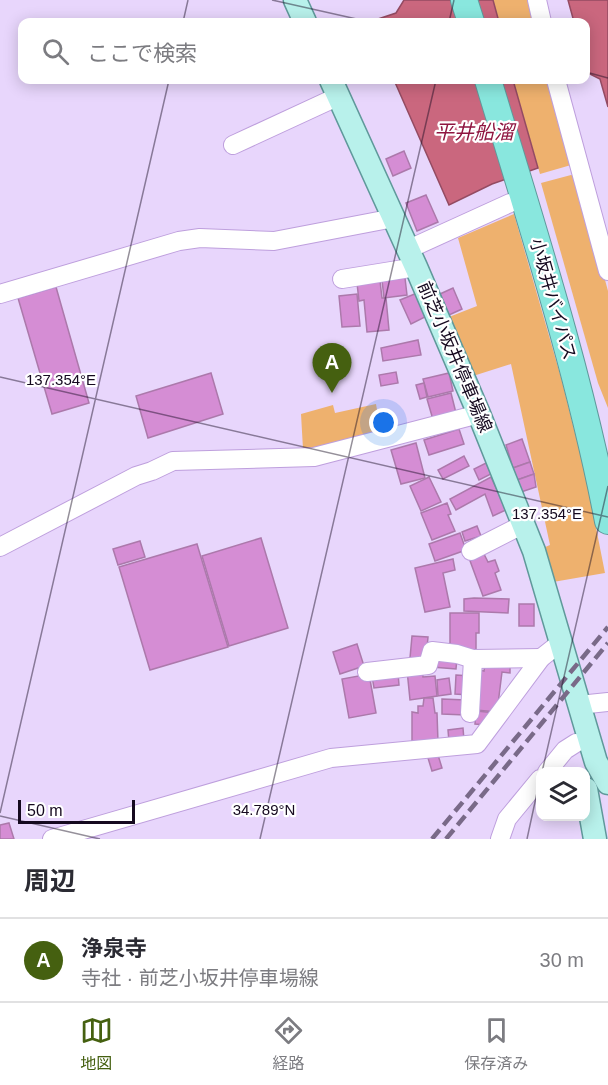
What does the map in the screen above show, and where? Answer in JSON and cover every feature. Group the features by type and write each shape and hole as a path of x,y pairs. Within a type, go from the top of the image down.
{"highway":[{"path":"464,0 470,18"},
{"name":"小坂井バイパス","path":"489,84 562,323 593,443 608,521"}],"main road":[{"path":"296,0 303,18"},
{"name":"前芝小坂井停車場線","path":"335,88 412,258 524,524 546,586 560,642 596,762 608,783"},
{"name":"前芝小坂井停車場線","path":"560,642 581,767"},
{"path":"590,814 595,839"}],"street":[{"path":"537,0 541,18"},
{"path":"557,84 608,271"},
{"path":"232,145 335,88"},
{"path":"342,279 412,258 510,203"},
{"path":"0,294 179,241 200,238 274,241 394,218"},
{"path":"0,547 136,476 173,460 314,457 479,414"},
{"path":"471,550 524,524"},
{"path":"52,839 331,758 477,744 542,658 560,642"},
{"path":"367,672 428,664 432,651 457,654 473,659 542,658"},
{"path":"470,713 473,659"},
{"path":"579,705 608,702"},
{"path":"551,767 576,743"},
{"path":"500,839 507,819 536,784"}],"shaded area":[{"path":"493,0 532,0 537,18 498,18"},
{"path":"514,84 553,84 571,165 540,174"},
{"path":"571,175 577,176 608,291 608,408 598,383 541,183"},
{"path":"514,214 562,381 586,477 605,573 553,582 543,548 550,545 511,364 473,376 449,317 477,306 458,238"},
{"path":"376,404 381,433 317,449 303,449 301,414 333,405 335,413"}],"water":[{"path":"404,0 493,0 498,18 381,18 396,13"},
{"path":"568,0 608,0 608,107 600,79 590,74 590,18 573,18"},
{"name":"平井船溜","path":"396,84 514,84 538,168 492,184 449,205"}],"building":[{"path":"404,151 411,168 393,176 386,159"},
{"path":"426,195 438,222 417,231 406,203"},
{"path":"405,278 407,295 384,298 382,280"},
{"path":"380,281 382,298 386,298 389,330 367,332 364,300 359,301 357,283"},
{"path":"56,287 89,403 52,414 18,298"},
{"path":"453,288 462,309 449,315 440,294"},
{"path":"417,293 427,316 411,324 400,300"},
{"path":"357,294 360,326 342,327 339,296"},
{"path":"418,340 421,355 383,361 381,348"},
{"path":"396,372 398,383 381,386 379,375"},
{"path":"211,373 223,414 148,438 136,396"},
{"path":"449,373 453,391 428,397 423,379"},
{"path":"424,383 427,397 420,399 416,385"},
{"path":"451,393 457,417 434,423 427,399"},
{"path":"459,429 464,444 429,455 424,440"},
{"path":"522,439 530,462 513,468 506,445"},
{"path":"416,443 425,478 401,484 391,450"},
{"path":"464,456 469,466 443,479 438,470"},
{"path":"530,462 534,474 517,480 513,468"},
{"path":"486,463 491,474 479,480 474,469"},
{"path":"534,474 536,487 521,492 517,480"},
{"path":"429,477 441,502 421,511 410,486"},
{"path":"491,477 506,510 493,516 485,494 456,510 450,499"},
{"path":"447,503 451,514 448,515 455,531 432,540 421,513"},
{"path":"477,526 481,536 465,541 462,532"},
{"path":"460,533 466,550 435,561 429,544"},
{"path":"261,538 288,628 229,646 202,556"},
{"path":"140,541 145,557 118,565 113,549"},
{"path":"197,544 228,647 150,670 119,567"},
{"path":"482,550 488,562 495,560 499,571 495,573 501,590 483,596 469,558"},
{"path":"453,559 455,570 443,573 450,607 425,612 415,568"},
{"path":"464,599 509,599 508,613 464,611"},
{"path":"519,604 534,604 534,626 519,626"},
{"path":"450,613 479,613 476,651 450,650"},
{"path":"412,636 428,637 426,659 410,658"},
{"path":"357,644 364,666 340,674 333,652"},
{"path":"434,655 457,658 456,669 432,667"},
{"path":"485,664 510,664 510,673 502,672 497,712 476,710 480,670 484,671"},
{"path":"422,668 423,677 435,676 437,696 410,700 407,670"},
{"path":"398,673 399,685 374,688 372,676"},
{"path":"369,674 376,713 349,718 342,679"},
{"path":"456,675 470,676 469,695 455,694"},
{"path":"449,678 451,694 438,696 437,680"},
{"path":"424,698 433,698 435,713 437,713 438,742 412,742 412,712 418,713 418,706 423,706"},
{"path":"442,699 466,700 465,715 442,714"},
{"path":"476,711 497,713 487,725 475,724"},
{"path":"463,728 464,740 449,742 448,730"},
{"path":"438,755 442,768 432,771 428,758"},
{"path":"9,823 14,839 0,839 0,825"}],"railway":[{"path":"432,839 608,627"},
{"path":"446,839 608,643"}],"place":[{"name":"浄泉寺","path":"332,393"}]}
